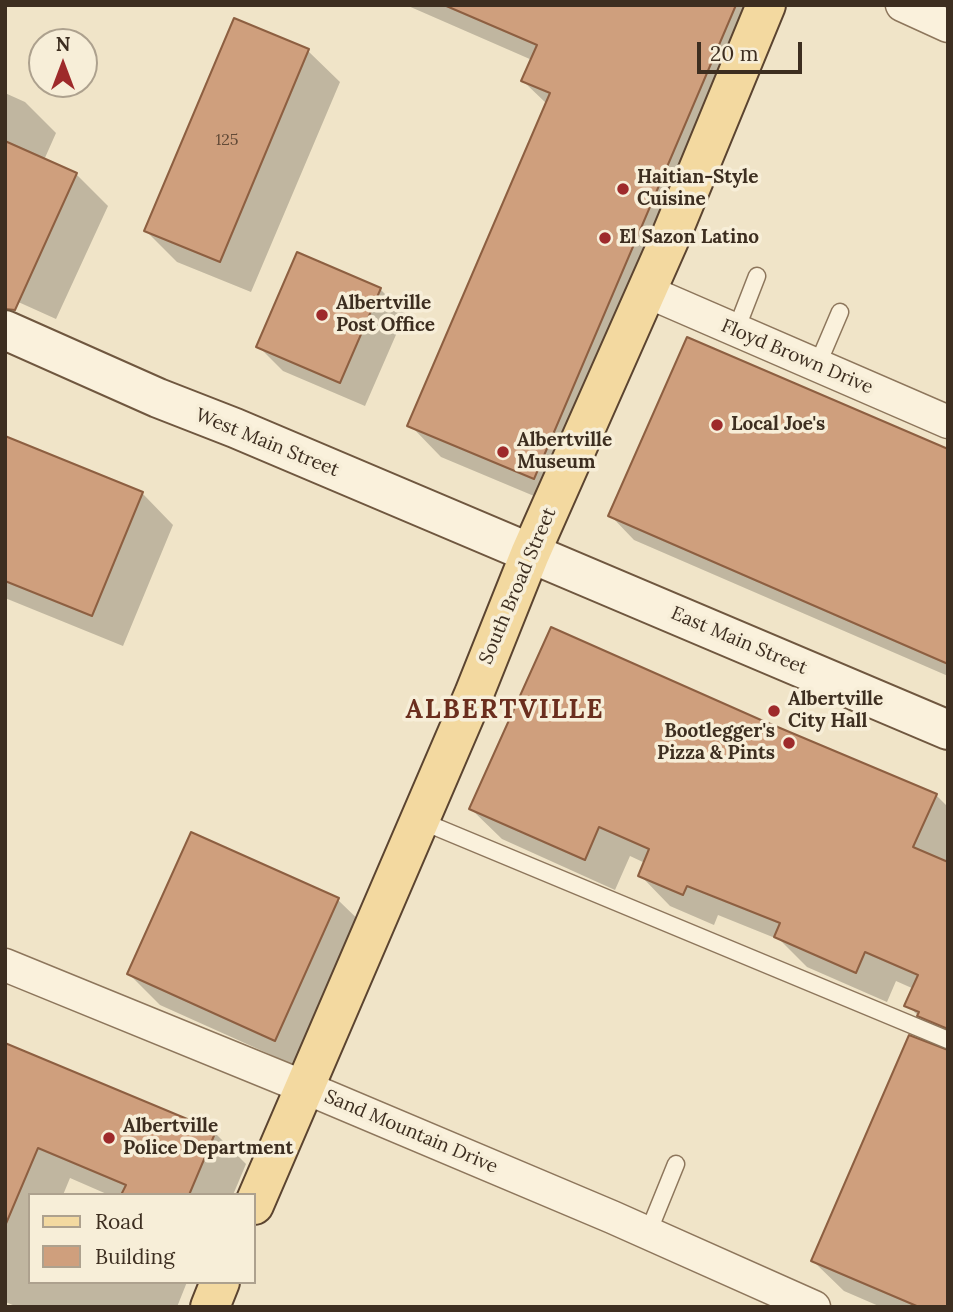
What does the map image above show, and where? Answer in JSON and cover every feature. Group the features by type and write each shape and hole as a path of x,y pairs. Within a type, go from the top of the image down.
{"main road":[{"name":"South Broad Street","path":"256,1200 766,5"},
{"name":"West Main Street","path":"5,330 158,398 235,428 530,554"},
{"name":"East Main Street","path":"530,554 948,730"},
{"path":"210,1307 219,1284"}],"street":[{"path":"902,5 948,26"},
{"name":"Floyd Brown Drive","path":"646,291 948,422"},
{"name":"Sand Mountain Drive","path":"5,965 304,1087 648,1233 814,1307"}],"lane":[{"path":"736,330 757,276"},
{"path":"817,366 840,312"},
{"path":"419,820 948,1040"},
{"path":"648,1233 676,1164"}],"building":[{"path":"444,5 736,5 534,479 407,426 550,93 521,81 537,45"},
{"path":"234,18 309,49 220,262 144,231"},
{"path":"5,141 77,173 15,310 5,309"},
{"path":"297,252 381,288 340,383 256,347"},
{"path":"687,337 948,449 948,664 608,516"},
{"path":"5,436 143,492 92,616 5,581"},
{"path":"551,627 937,794 913,847 948,862 948,1029 917,1016 919,1012 904,1006 918,975 865,952 856,973 774,937 780,923 687,886 683,895 638,876 649,849 599,827 585,860 469,809"},
{"path":"191,832 339,898 275,1041 127,974"},
{"path":"909,1035 948,1050 948,1307 919,1307 811,1261"},
{"name":"Albertville Police Department","path":"5,1043 216,1131 190,1193 122,1193 126,1185 38,1148 5,1226"}],"place":[{"name":"Haitian-Style Cuisine","path":"623,189"},
{"name":"El Sazon Latino","path":"605,238"},
{"name":"Albertville Post Office","path":"322,315"},
{"name":"Local Joe's","path":"717,425"},
{"name":"Albertville Museum","path":"503,452"},
{"name":"Albertville City Hall","path":"774,711"},
{"name":"Bootlegger's Pizza & Pints","path":"789,743"},
{"name":"Albertville Police Department","path":"109,1138"}],"district":[{"name":"ALBERTVILLE","path":"505,711"}]}
